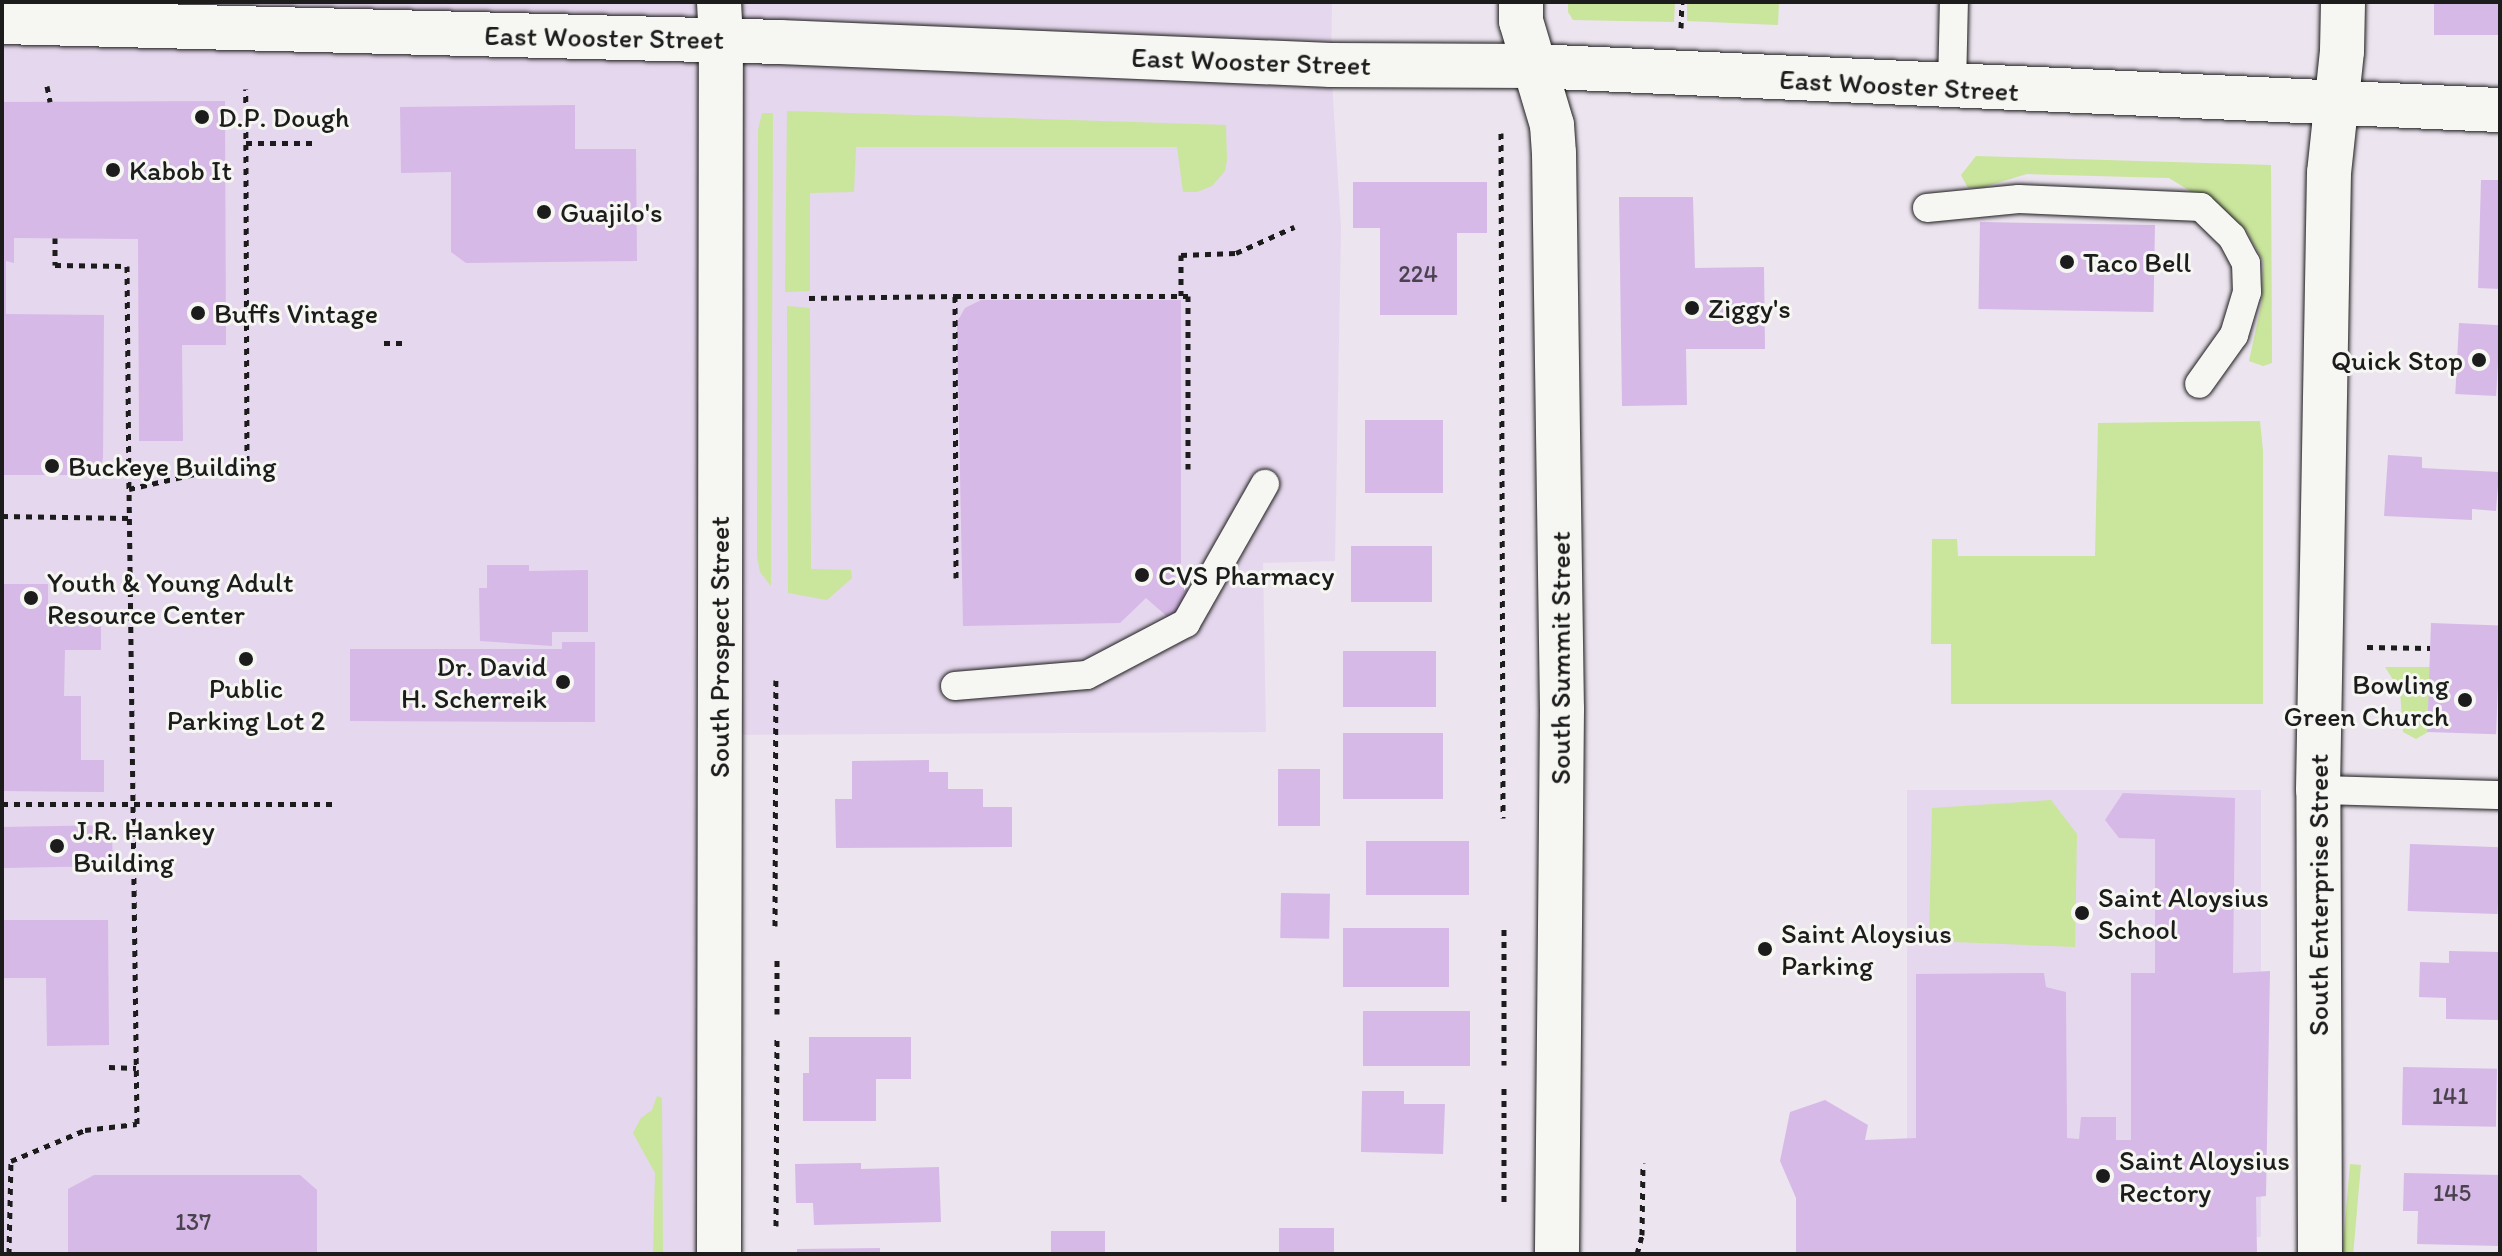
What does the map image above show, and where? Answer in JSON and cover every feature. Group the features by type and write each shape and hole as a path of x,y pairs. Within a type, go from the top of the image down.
{"street":[{"name":"South Summit Street","path":"1521,2 1521,21 1552,125 1554,153 1562,709 1557,1254"},
{"name":"South Enterprise Street","path":"2320,1254 2318,790 2329,173 2343,2"},
{"name":"East Wooster Street","path":"2,22 720,21 1331,65 1533,66 2336,105 2500,110"},
{"name":"South Prospect Street","path":"719,1254 720,21"}],"lane":[{"path":"1952,87 1954,2"},
{"path":"1927,208 2019,199 2201,207 2232,237 2246,263 2247,292 2234,335 2199,384"},
{"path":"955,686 1087,675 1186,623 1265,484"},
{"path":"2318,790 2500,795"}],"path":[{"path":"1681,29 1682,2"},
{"path":"47,86 50,102"},
{"path":"129,489 247,462 246,89"},
{"path":"1501,120 1503,818"},
{"path":"246,143 318,143"},
{"path":"1181,296 1181,255 1236,253 1294,227"},
{"path":"9,1254 11,1161 85,1130 137,1124 127,266 55,265 55,238"},
{"path":"955,296 956,578"},
{"path":"809,298 1188,296 1188,469"},
{"path":"384,343 405,343"},
{"path":"2,516 129,518"},
{"path":"2362,647 2430,648"},
{"path":"775,926 776,680"},
{"path":"2,804 334,804"},
{"path":"1504,929 1504,1065"},
{"path":"777,960 777,1014"},
{"path":"776,1226 777,1039"},
{"path":"109,1067 136,1068"},
{"path":"1504,1088 1504,1203"},
{"path":"1637,1254 1642,1235 1643,1163"}],"shaded area":[{"path":"2,2 1332,2 1331,65 1341,228 1335,561 1263,563 1266,732 719,735 719,1254 2,1254"},
{"name":"Saint Aloysius School","path":"1907,790 2261,790 2261,1237 1907,1237"}],"green space":[{"path":"1568,2 1675,2 1674,22 1573,20 1568,12"},
{"path":"1687,2 1779,2 1778,25 1687,21"},
{"path":"787,111 1226,125 1227,160 1225,171 1212,186 1197,192 1183,192 1177,147 856,147 854,192 810,193 810,291 785,292"},
{"path":"762,113 773,113 771,586 760,572 757,557 758,130"},
{"path":"1976,156 2271,165 2272,363 2263,366 2249,361 2262,301 2263,261 2246,230 2229,215 2169,178 2027,174 1980,188 1968,188 1961,175"},
{"path":"787,306 810,308 811,569 851,570 852,578 827,600 788,593"},
{"path":"2260,421 2263,451 2263,704 1951,704 1951,644 1931,644 1932,539 1957,539 1958,556 2095,556 2098,423"},
{"path":"2385,667 2430,667 2428,732 2416,739 2403,732 2400,691"},
{"path":"2051,800 2077,834 2075,947 1929,941 1932,808"},
{"path":"657,1096 662,1098 663,1254 653,1254 655,1173 633,1133 641,1118 652,1110"},
{"path":"2350,1164 2361,1165 2353,1254 2342,1254"}],"building":[{"path":"2434,2 2500,2 2500,35 2434,35"},
{"path":"225,101 226,345 182,345 183,441 139,441 138,239 14,238 14,263 6,261 6,314 104,315 103,457 100,475 2,475 2,102"},
{"name":"Guajilo's","path":"575,105 575,149 636,149 637,261 466,263 451,252 451,172 401,173 400,107"},
{"path":"2481,180 2500,180 2500,289 2478,288"},
{"path":"1353,182 1487,182 1487,233 1457,233 1457,315 1380,315 1380,228 1353,228"},
{"name":"Ziggy's","path":"1619,197 1693,197 1695,268 1764,267 1765,349 1686,349 1687,405 1622,406"},
{"name":"Taco Bell","path":"1980,222 2155,225 2153,312 1978,309"},
{"name":"CVS Pharmacy","path":"981,300 1181,300 1181,563 1172,573 1194,596 1171,620 1146,598 1120,623 963,626 957,322 965,308"},
{"name":"Quick Stop","path":"2459,323 2500,325 2496,396 2455,394"},
{"path":"1365,420 1443,420 1443,493 1365,493"},
{"path":"2388,455 2422,457 2422,468 2499,472 2496,511 2472,509 2472,520 2384,516"},
{"path":"1351,546 1432,546 1432,602 1351,602"},
{"path":"487,565 529,565 529,571 588,570 588,632 552,632 552,646 480,641 479,588 487,588"},
{"path":"2,584 48,584 48,623 101,623 101,650 65,650 64,696 81,696 81,760 104,760 104,792 2,791"},
{"name":"Bowling Green Church","path":"2431,623 2500,625 2496,734 2427,732"},
{"path":"562,642 595,642 595,722 350,721 350,649 562,649"},
{"path":"1343,651 1436,651 1436,707 1343,707"},
{"path":"1343,733 1443,733 1443,799 1343,799"},
{"path":"929,760 929,772 948,772 948,789 983,789 983,807 1012,807 1012,847 836,848 835,799 852,799 852,761"},
{"path":"1278,769 1320,769 1320,826 1278,826"},
{"name":"Saint Aloysius School","path":"2123,793 2235,798 2233,973 2270,971 2266,1196 2256,1197 2257,1254 1796,1254 1796,1198 1780,1161 1790,1112 1825,1100 1868,1125 1865,1140 1916,1138 1916,974 2044,973 2046,987 2066,992 2067,1138 2079,1139 2081,1117 2116,1117 2116,1140 2131,1140 2131,973 2155,973 2155,839 2119,838 2105,820"},
{"name":"J.R. Hankey Building","path":"112,825 113,866 3,868 2,827"},
{"path":"1366,841 1469,841 1469,895 1366,895"},
{"path":"2410,844 2500,847 2498,914 2408,911"},
{"path":"1281,893 1330,894 1329,939 1280,938"},
{"path":"2,920 108,920 109,1045 47,1046 46,978 2,978"},
{"path":"1343,928 1449,928 1449,987 1343,987"},
{"path":"2449,951 2500,952 2500,1020 2446,1019 2446,998 2419,997 2420,962 2449,963"},
{"path":"1363,1011 1470,1011 1470,1066 1363,1066"},
{"path":"809,1037 911,1037 911,1079 876,1079 876,1121 803,1121 803,1073 809,1073"},
{"path":"2403,1067 2497,1069 2496,1127 2402,1125"},
{"path":"1362,1091 1404,1091 1404,1104 1445,1104 1443,1154 1361,1152"},
{"path":"861,1163 861,1169 939,1167 941,1222 814,1225 813,1203 796,1203 795,1164"},
{"path":"2404,1173 2500,1175 2500,1246 2417,1244 2418,1211 2403,1211"},
{"path":"94,1175 300,1175 317,1190 317,1254 68,1254 68,1189"},
{"path":"1279,1228 1334,1228 1334,1254 1279,1254"},
{"path":"1051,1231 1105,1231 1105,1254 1051,1254"},
{"path":"880,1248 880,1254 797,1254 797,1249"}],"place":[{"name":"D.P. Dough","path":"202,117"},
{"name":"Kabob It","path":"113,170"},
{"name":"Guajilo's","path":"544,212"},
{"name":"Taco Bell","path":"2067,262"},
{"name":"Ziggy's","path":"1692,308"},
{"name":"Buffs Vintage","path":"198,313"},
{"name":"Quick Stop","path":"2479,360"},
{"name":"Buckeye Building","path":"52,466"},
{"name":"CVS Pharmacy","path":"1142,575"},
{"name":"Youth & Young Adult Resource Center","path":"31,598"},
{"name":"Public Parking Lot 2","path":"246,659"},
{"name":"Dr. David H. Scherreik","path":"563,682"},
{"name":"Bowling Green Church","path":"2465,700"},
{"name":"J.R. Hankey Building","path":"57,846"},
{"name":"Saint Aloysius School","path":"2082,913"},
{"name":"Saint Aloysius Parking","path":"1765,949"},
{"name":"Saint Aloysius Rectory","path":"2103,1176"}]}
